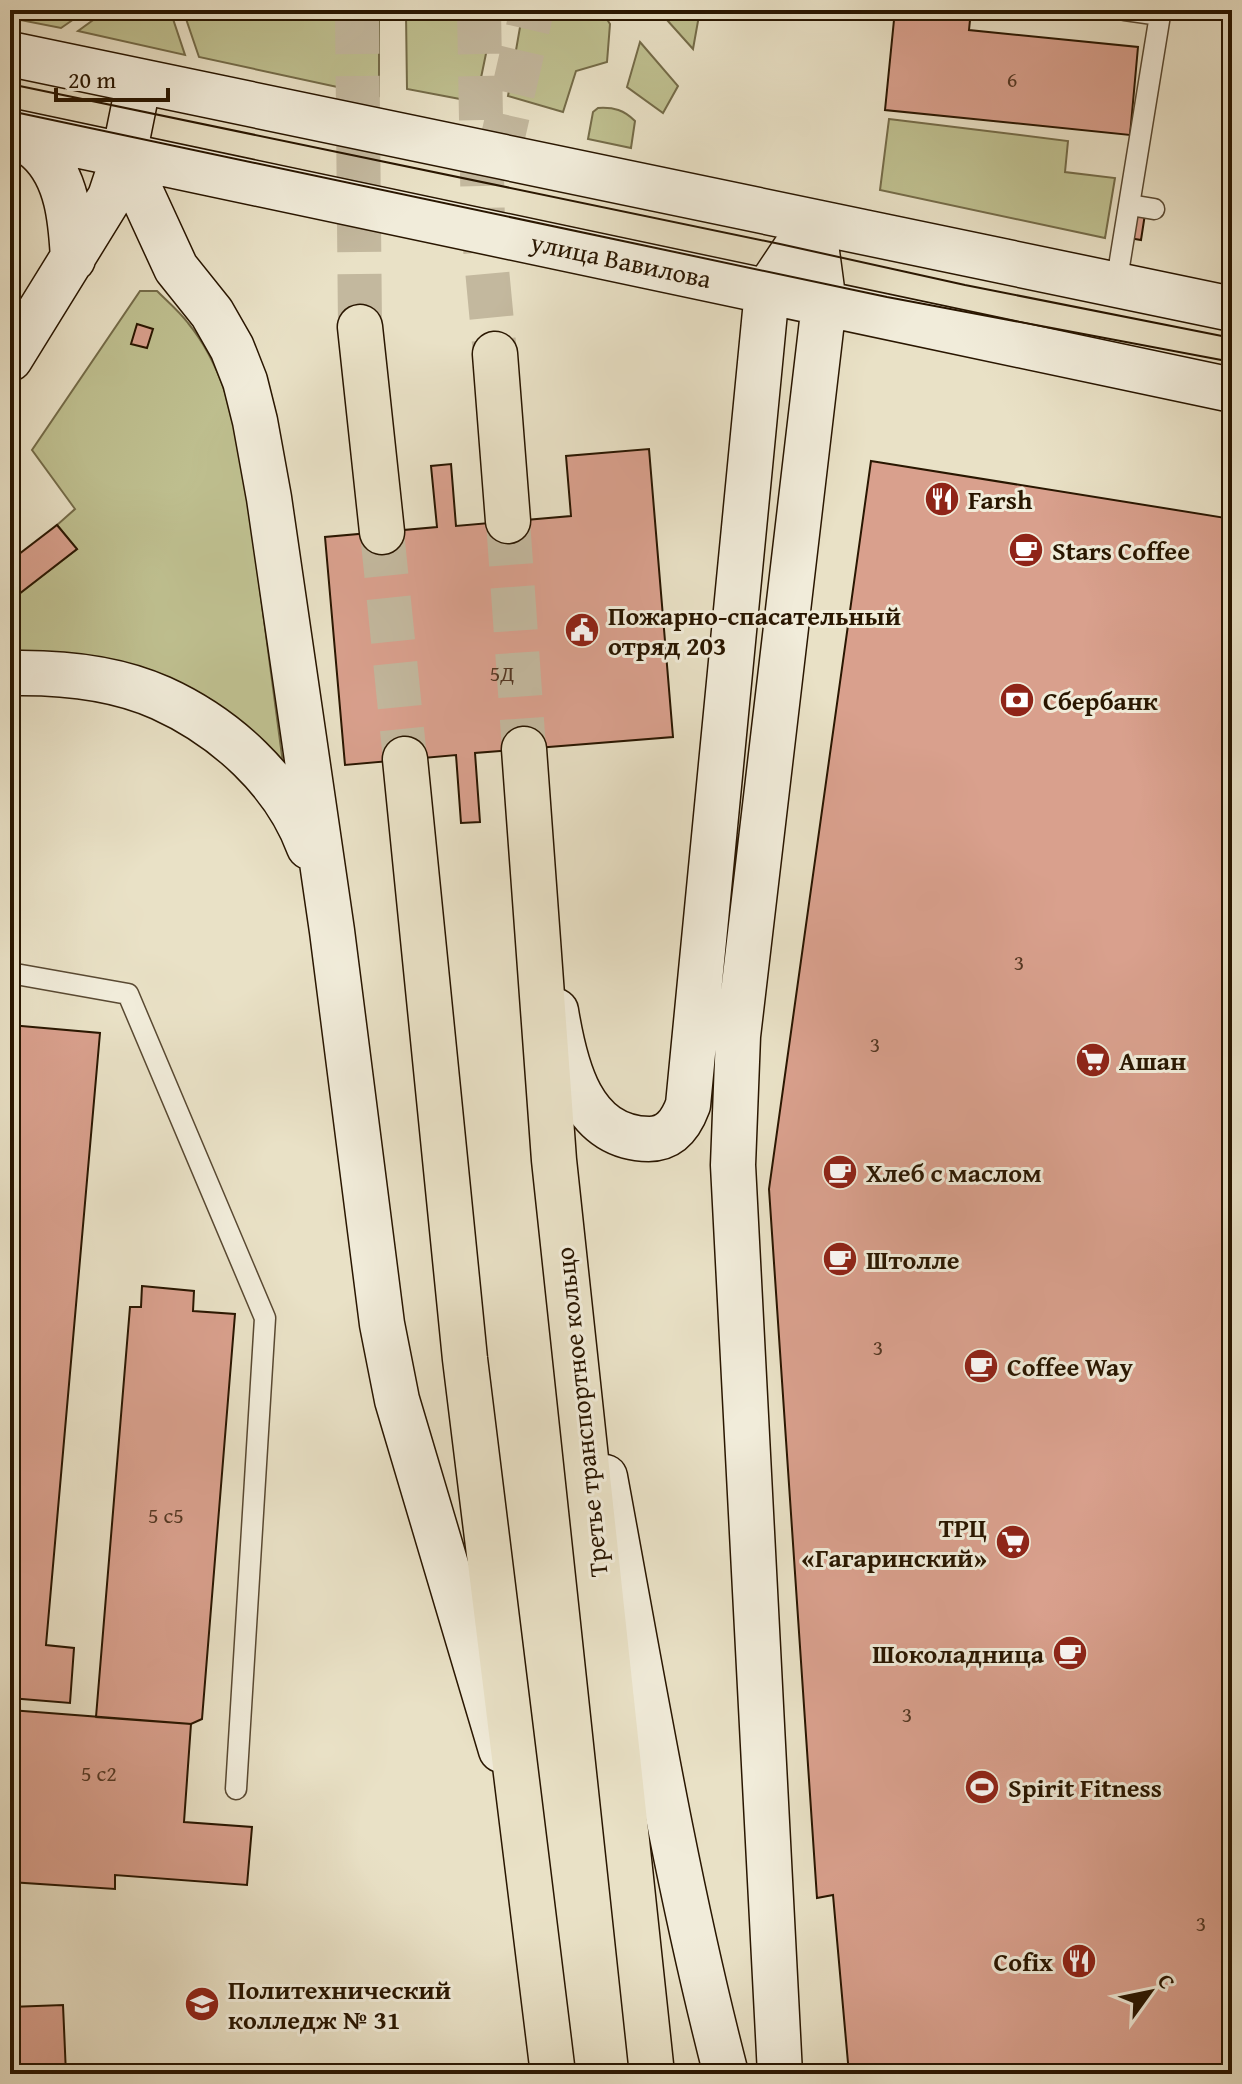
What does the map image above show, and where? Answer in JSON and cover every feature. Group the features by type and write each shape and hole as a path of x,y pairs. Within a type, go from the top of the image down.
{"main road":[{"path":"10,54 1232,309"},
{"path":"10,359 110,197 124,155 139,81"},
{"path":"10,131 45,146 110,197 176,268 212,313 232,348 245,381 269,498 332,931 382,1324 397,1400 523,1826"},
{"path":"10,131 39,151 54,173 65,197 71,224 73,259"},
{"name":"улица Вавилова","path":"10,131 1232,390"},
{"path":"124,155 176,268"},
{"path":"534,886 562,1043 574,1083 601,1124 621,1135 657,1139 682,1121 688,1105 767,291 813,222"},
{"path":"780,2074 733,1165 734,1099 738,1036 824,304 813,222"},
{"path":"360,327 382,532"},
{"path":"495,354 508,521"},
{"path":"10,673 68,674 113,683 161,698 211,727 250,758 290,805 308,844 332,931"},
{"name":"Третье транспортное кольцо","path":"524,749 554,1160 652,2074"},
{"path":"405,759 465,1359 553,2074"},
{"path":"563,1245 680,1878 698,1967 726,2074"}],"lane":[{"path":"1116,285 1160,15 1125,10"},
{"path":"1130,205 1154,209"},
{"path":"10,973 128,994 265,1318 236,1789"}],"green space":[{"path":"10,10 87,10 61,28 10,18"},
{"path":"107,10 170,10 185,55 78,31"},
{"path":"183,10 379,10 379,96 199,57"},
{"path":"411,10 495,10 476,102 407,89 406,14"},
{"path":"523,10 601,10 610,24 607,62 576,71 563,112 508,96"},
{"path":"658,10 700,10 693,49"},
{"path":"640,42 678,86 663,113 627,87"},
{"path":"598,108 618,110 635,121 631,148 588,139 593,112"},
{"path":"889,119 1068,141 1065,172 1115,178 1105,238 880,190"},
{"path":"140,291 157,291 188,323 210,356 231,411 244,469 284,771 10,660 10,601 77,549 57,525 75,509 32,450"}],"building":[{"path":"895,10 971,10 969,30 1138,47 1130,135 885,110"},
{"path":"1134,212 1145,214 1141,240 1129,238"},
{"path":"137,324 153,329 147,348 131,344"},
{"path":"649,449 673,737 475,753 480,822 461,823 456,755 345,765 325,537 437,527 431,466 451,464 456,526 571,516 566,456"},
{"name":"ТРЦ «Гагаринский»","path":"871,461 1232,519 1232,2074 849,2074 833,1895 817,1898 769,1189"},
{"path":"57,525 77,549 10,601 10,561"},
{"path":"10,1025 100,1033 46,1645 74,1648 70,1703 10,1698"},
{"path":"142,1286 194,1291 193,1311 235,1314 202,1719 191,1724 96,1717 130,1307 141,1307"},
{"path":"10,1710 191,1724 184,1822 252,1827 247,1885 115,1875 115,1889 10,1882"},
{"path":"63,2005 66,2074 10,2074 10,2007"}],"tunnel":[{"path":"357,10 360,327"},
{"path":"479,10 483,227 495,354"},
{"path":"498,158 532,10"},
{"path":"508,521 524,749"},
{"path":"382,532 405,759"}],"tram line":[{"path":"10,84 965,285 1232,338"},
{"path":"10,111 887,297 1232,362"}],"place":[{"name":"Farsh","path":"942,499"},
{"name":"Stars Coffee","path":"1026,550"},
{"name":"Пожарно-спасательный отряд 203","path":"582,630"},
{"name":"Сбербанк","path":"1017,700"},
{"name":"Ашан","path":"1093,1060"},
{"name":"Хлеб с маслом","path":"840,1172"},
{"name":"Штолле","path":"840,1259"},
{"name":"Coffee Way","path":"981,1366"},
{"name":"ТРЦ «Гагаринский»","path":"1013,1542"},
{"name":"Шоколадница","path":"1070,1653"},
{"name":"Spirit Fitness","path":"982,1787"},
{"name":"Cofix","path":"1079,1961"},
{"name":"Политехнический колледж № 31","path":"202,2004"}]}
